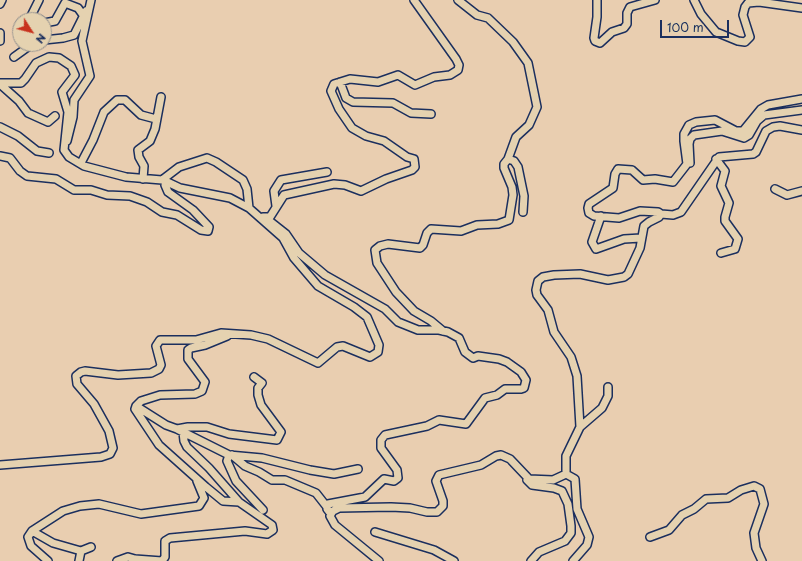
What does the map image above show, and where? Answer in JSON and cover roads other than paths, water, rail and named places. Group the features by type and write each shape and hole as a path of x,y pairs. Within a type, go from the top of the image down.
{"street":[{"path":"0,4 2,0"},
{"path":"33,12 39,0"},
{"path":"267,219 271,216 281,197 289,193 334,184 345,185 361,191 386,179 412,170 415,167 414,159 407,157 384,141 366,136 352,128 339,109 332,95 331,88 340,82 356,78 378,82 398,76 415,85 434,77 450,75 458,70 459,65 456,59 414,0"},
{"path":"379,561 331,520 329,510 330,503 365,497 384,479 394,480 398,478 397,470 381,448 381,440 385,434 427,426 440,420 466,424 485,398 497,395 505,389 521,390 524,388 526,377 515,367 499,359 478,356 473,358 465,352 459,338 443,331 414,310 396,292 377,263 376,250 380,246 388,244 420,248 423,246 426,233 431,229 461,231 477,225 498,224 509,220 513,195 512,187 504,168 504,164 508,159 516,137 529,125 537,107 528,63 513,42 488,18 477,15 458,0"},
{"path":"597,0 597,17 594,38 595,41 600,43 612,32 624,28 627,24 627,12 630,7 655,0"},
{"path":"694,0 702,14 716,32 738,41 745,42 750,37 743,15 743,11 748,3 759,2 802,8"},
{"path":"52,22 55,21 66,3 78,8 83,15"},
{"path":"52,39 74,35 90,4"},
{"path":"64,150 71,128 74,100 90,76 82,45 90,4"},
{"path":"0,33 0,41"},
{"path":"14,57 21,52"},
{"path":"0,84 21,84 36,63 48,57 59,58 71,66 75,75 62,92 68,112 64,150 69,157 90,168 118,176 164,181 180,188 230,198 267,219 286,234 305,259 333,280 385,309 405,326 418,330 443,331"},
{"path":"340,82 346,98 353,102 393,103 412,113 431,114"},
{"path":"0,84 19,101 28,113 48,122 56,116"},
{"path":"143,179 144,166 139,157 138,150 150,141 161,97"},
{"path":"684,169 687,164 684,134 689,125 696,122 715,120 736,131 743,131 761,109 768,105 802,99"},
{"path":"80,163 93,140 104,112 117,100 125,100 141,115 156,118"},
{"path":"802,110 764,115 757,121 749,135 744,138 722,131 694,135 689,142 690,163 670,183 655,179 643,180 632,170 618,170 615,174 613,188 588,206 589,213 619,218 643,210 673,215 681,212 716,159 723,156 753,154 756,152 766,131 773,127 780,126 802,130"},
{"path":"0,127 18,136 37,151 49,153"},
{"path":"0,156 10,158 20,171 27,176 56,179 74,190 91,190 107,195 130,196 147,202 162,212 177,215 201,230 208,231 209,226 193,210 168,192 164,181"},
{"path":"0,465 106,456 110,454 113,448 109,431 94,404 78,384 76,380 78,374 85,371 118,375 151,373 159,369 161,365 156,346 160,340 196,340 216,334 233,333 268,339 318,363 340,346 370,357 376,355 379,349 378,340 367,317 354,307 318,286 294,258 283,238 252,211 247,189 243,180 211,159 188,162 179,167 164,181"},
{"path":"508,159 514,161 518,167 524,196 522,212"},
{"path":"716,159 725,171 721,186 729,203 724,216 738,239 735,249 721,252"},
{"path":"276,206 274,192 281,180 327,172"},
{"path":"775,189 781,194 786,195 802,191"},
{"path":"580,427 577,376 574,363 552,327 549,314 537,295 536,286 540,278 554,275 580,274 608,280 624,277 628,274 640,248 644,226 660,217 661,214"},
{"path":"601,216 592,242 596,249 624,239 641,238"},
{"path":"136,406 141,402 160,395 195,394 202,391 205,382 188,359 188,350 233,333"},
{"path":"180,430 188,427 207,427 229,434 277,440 281,432 261,405 258,395 258,388 262,383 254,378"},
{"path":"566,474 566,456 580,427 602,408 608,396 608,387"},
{"path":"136,406 166,425 180,430 230,455 246,466 272,480 285,480 316,493 329,510"},
{"path":"136,406 137,414 159,445 223,501 239,502"},
{"path":"117,561 128,556 162,561 165,557 164,544 170,538 240,531 271,533 274,530 272,525 239,502 187,446 180,430"},
{"path":"230,455 262,458 310,470 334,474 358,469"},
{"path":"230,455 227,461 236,481 263,510"},
{"path":"329,510 346,507 402,507 427,512 437,512 443,506 443,501 436,480 439,475 481,465 496,456 501,455 510,459 532,485 554,488 562,491 568,504 571,533 565,541 539,552 531,561"},
{"path":"525,477 543,481 553,480 566,474 573,476 577,482 575,495 577,509 589,537 587,545 573,561"},
{"path":"48,561 31,546 28,537 32,531 63,511 91,504 112,506 141,514 199,506 204,498 195,478"},
{"path":"650,537 669,530 682,515 694,509 706,499 728,498 741,490 754,486 760,489 764,504 754,533 756,548 762,561"},
{"path":"32,531 53,543 81,551 90,547"},
{"path":"375,532 434,550 454,561"},
{"path":"79,561 81,551"}]}
